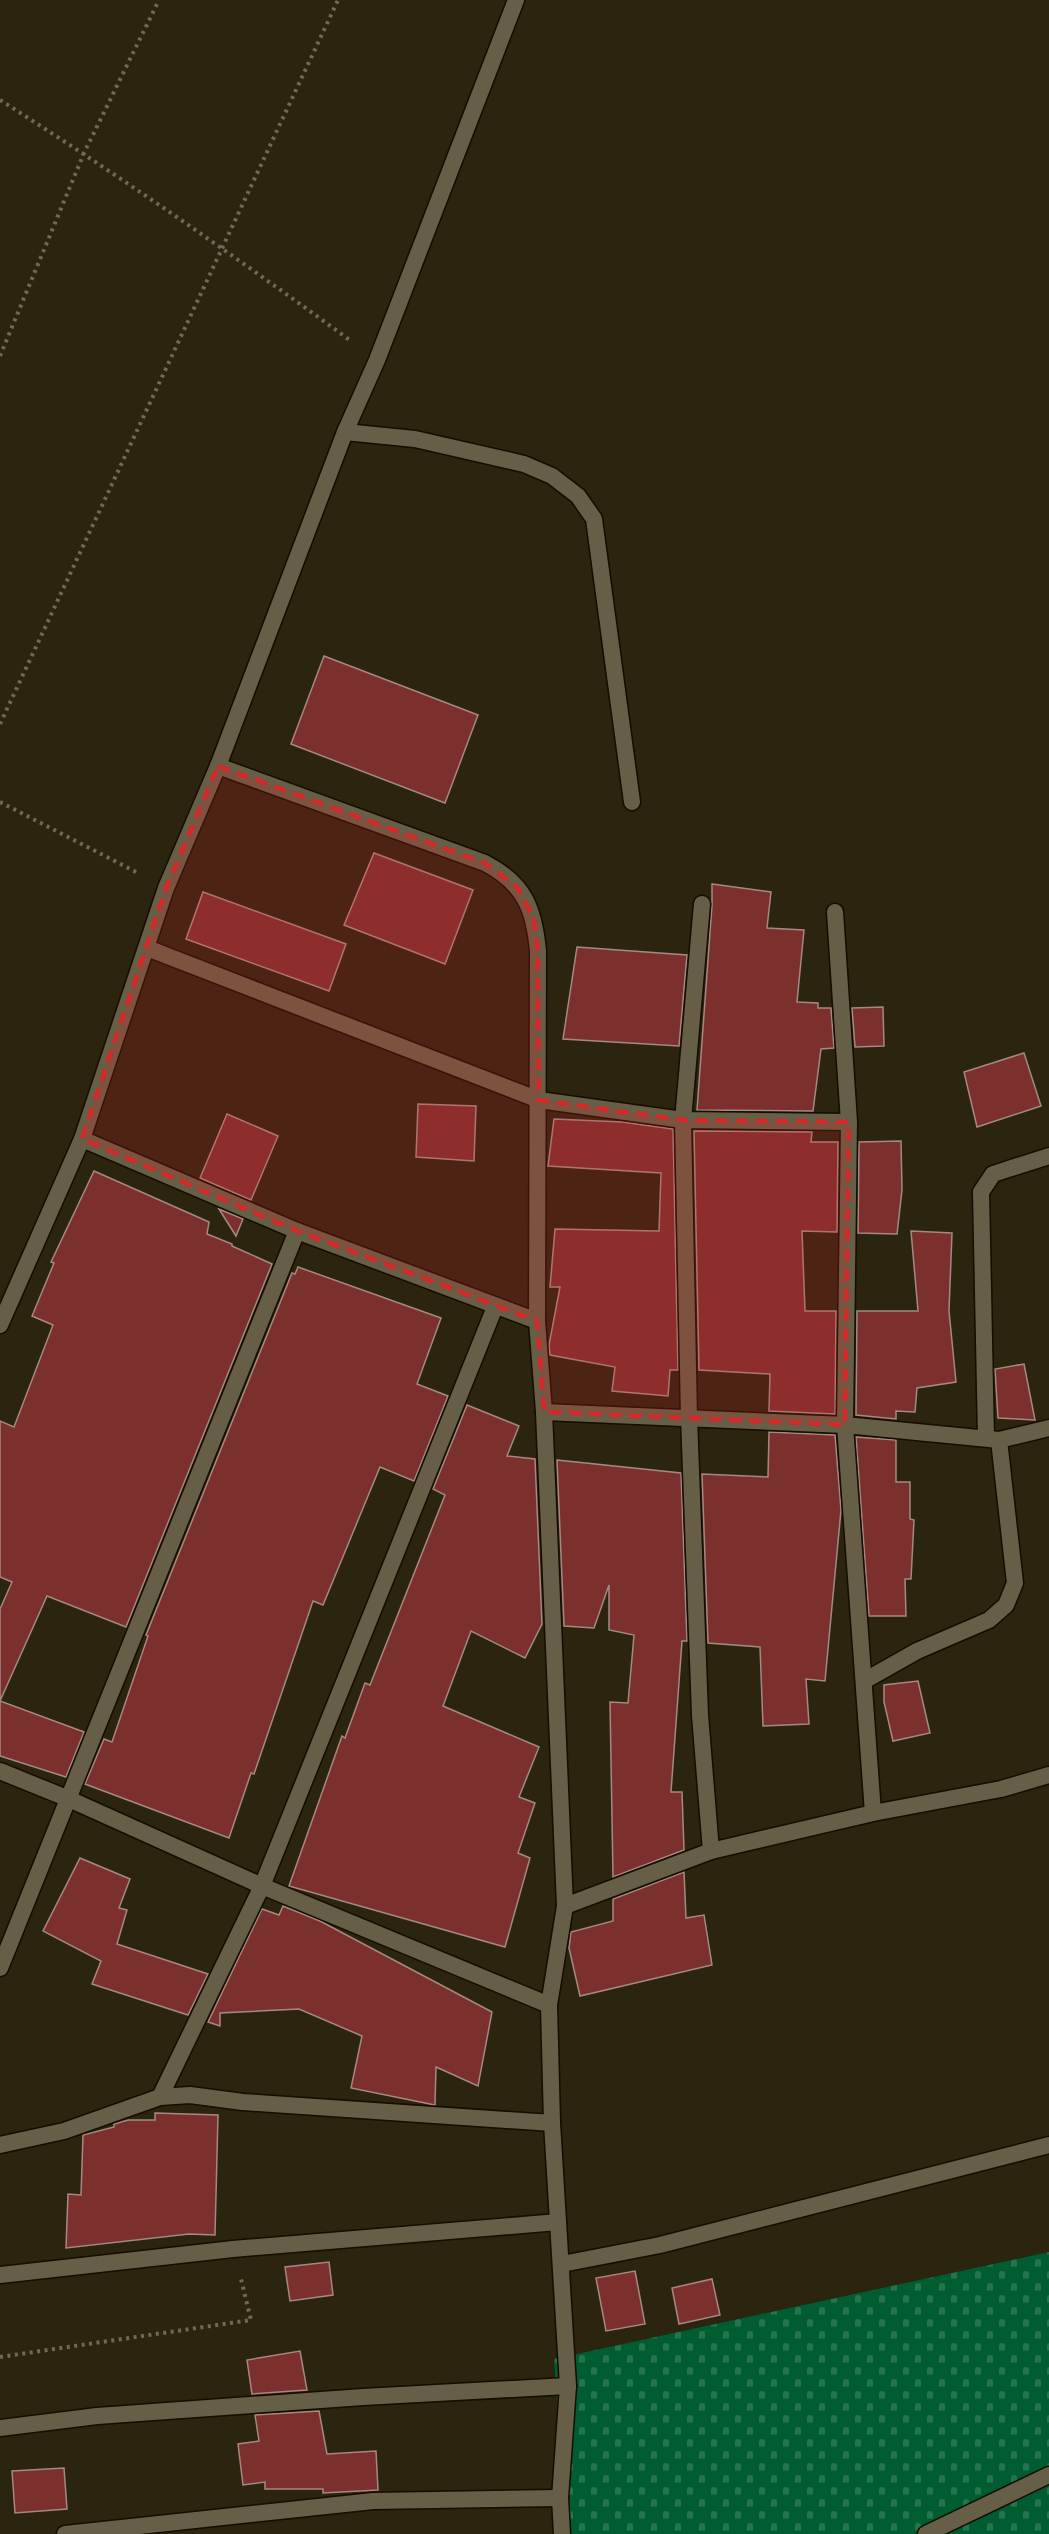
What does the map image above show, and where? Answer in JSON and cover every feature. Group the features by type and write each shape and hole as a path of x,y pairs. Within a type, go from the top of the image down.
{"street":[{"path":"0,1325 82,1139 166,888 218,766 345,432 377,360 516,0"},
{"path":"345,432 415,439 524,464 552,476 578,496 594,519 632,802"},
{"path":"218,766 485,863 502,872 518,888 534,918 538,951 537,1321 544,1412 565,1906 549,2005 552,2123 568,2386 560,2498 562,2534"},
{"path":"702,904 683,1120 689,1417 700,1715 711,1851"},
{"path":"835,912 849,1122 845,1425 873,1813"},
{"path":"147,948 538,1100 683,1120 849,1122"},
{"path":"82,1139 297,1231 537,1321"},
{"path":"864,1681 916,1651 989,1620 1000,1613 1012,1596 1015,1583 992,1439 981,1191 993,1174 1049,1156"},
{"path":"0,1968 297,1231"},
{"path":"160,2097 262,1886 495,1306"},
{"path":"544,1412 845,1425 992,1439 1049,1428"},
{"path":"0,1771 69,1799 262,1886 549,2005"},
{"path":"565,1906 711,1851 873,1813 1002,1789 1049,1774"},
{"path":"0,2145 64,2132 160,2097 190,2095 243,2102 552,2123"},
{"path":"562,2264 660,2245 1049,2145"},
{"path":"0,2275 233,2249 558,2222"},
{"path":"0,2428 97,2416 363,2397 568,2386"},
{"path":"926,2534 1049,2475"},
{"path":"65,2534 373,2501 560,2498"}],"path":[{"path":"0,356 84,153 159,0"},
{"path":"0,724 338,0"},
{"path":"0,100 84,153 222,248 377,360"},
{"path":"0,802 166,888"},
{"path":"0,2357 252,2320 233,2249"}],"highlighted area":[{"path":"218,766 485,863 518,888 534,918 538,951 539,1100 683,1120 849,1122 845,1425 544,1412 537,1321 297,1231 82,1139 166,888"}],"green space":[{"path":"1049,2252 1049,2534 567,2534 554,2359"}],"building":[{"path":"324,656 478,715 445,803 291,744"},
{"path":"374,853 473,890 445,964 344,925"},
{"path":"712,884 771,892 767,928 804,930 797,1002 818,1003 818,1008 831,1008 834,1048 821,1049 813,1111 697,1110"},
{"path":"203,892 346,944 329,991 186,939"},
{"path":"577,947 687,955 679,1046 563,1039"},
{"path":"883,1007 884,1046 855,1047 852,1008"},
{"path":"1024,1053 1041,1106 977,1127 964,1072"},
{"path":"418,1104 476,1106 474,1161 416,1157"},
{"path":"227,1114 278,1136 251,1200 200,1178"},
{"path":"554,1119 622,1122 673,1129 678,1370 670,1370 668,1396 612,1391 615,1367 550,1355 549,1345 560,1287 550,1287 555,1229 659,1231 661,1173 548,1166"},
{"path":"694,1131 812,1132 811,1142 838,1142 837,1232 802,1231 805,1311 836,1311 835,1414 769,1411 770,1374 699,1370"},
{"path":"901,1141 902,1190 897,1234 858,1233 859,1142"},
{"path":"94,1171 209,1222 207,1234 272,1264 126,1627 47,1596 0,1701 0,1609 12,1582 0,1577 0,1421 14,1427 53,1325 32,1316 54,1263 51,1262"},
{"path":"219,1209 243,1219 236,1236"},
{"path":"911,1231 952,1233 949,1311 956,1382 917,1388 915,1412 896,1411 896,1419 856,1415 857,1311 918,1311"},
{"path":"298,1267 441,1318 417,1384 448,1396 414,1481 380,1467 323,1605 313,1601 254,1774 251,1773 229,1838 85,1784 104,1739 112,1742 148,1636 146,1635 292,1273 295,1274"},
{"path":"1024,1364 1035,1420 998,1418 995,1369"},
{"path":"467,1405 519,1426 507,1456 535,1459 542,1624 525,1658 471,1631 443,1706 539,1747 519,1797 535,1803 518,1853 530,1858 505,1947 289,1886 342,1736 345,1738 365,1683 370,1685 445,1495 433,1489"},
{"path":"769,1432 835,1435 841,1510 825,1681 806,1679 809,1724 763,1726 760,1647 708,1643 702,1474 768,1477"},
{"path":"856,1437 896,1440 896,1482 910,1482 910,1519 914,1520 911,1579 905,1579 906,1616 869,1616"},
{"path":"557,1460 681,1473 687,1641 682,1641 671,1792 682,1792 684,1850 613,1877 610,1702 628,1703 634,1635 609,1630 609,1585 594,1628 564,1626"},
{"path":"918,1681 930,1733 893,1741 884,1702 884,1685"},
{"path":"0,1701 84,1732 66,1777 0,1756"},
{"path":"80,1858 130,1879 119,1908 127,1910 117,1944 208,1974 188,2015 92,1984 101,1961 43,1931"},
{"path":"684,1872 686,1918 704,1915 712,1965 580,1996 569,1948 571,1932 613,1921 613,1899"},
{"path":"283,1906 320,1921 492,2012 478,2086 436,2067 435,2105 351,2088 362,2036 299,2009 220,2013 220,2026 208,2022 262,1909 279,1915"},
{"path":"155,2113 218,2115 215,2235 189,2234 66,2248 68,2194 81,2195 83,2135 114,2127 114,2124 128,2120 155,2120"},
{"path":"329,2262 333,2295 290,2301 285,2267"},
{"path":"635,2271 645,2324 606,2331 596,2278"},
{"path":"712,2279 720,2315 679,2324 672,2288"},
{"path":"300,2351 307,2390 252,2394 247,2360"},
{"path":"319,2411 327,2454 376,2451 378,2490 323,2493 323,2489 265,2489 265,2482 243,2485 238,2444 259,2441 255,2415"},
{"path":"64,2468 67,2509 15,2513 12,2471"}]}
